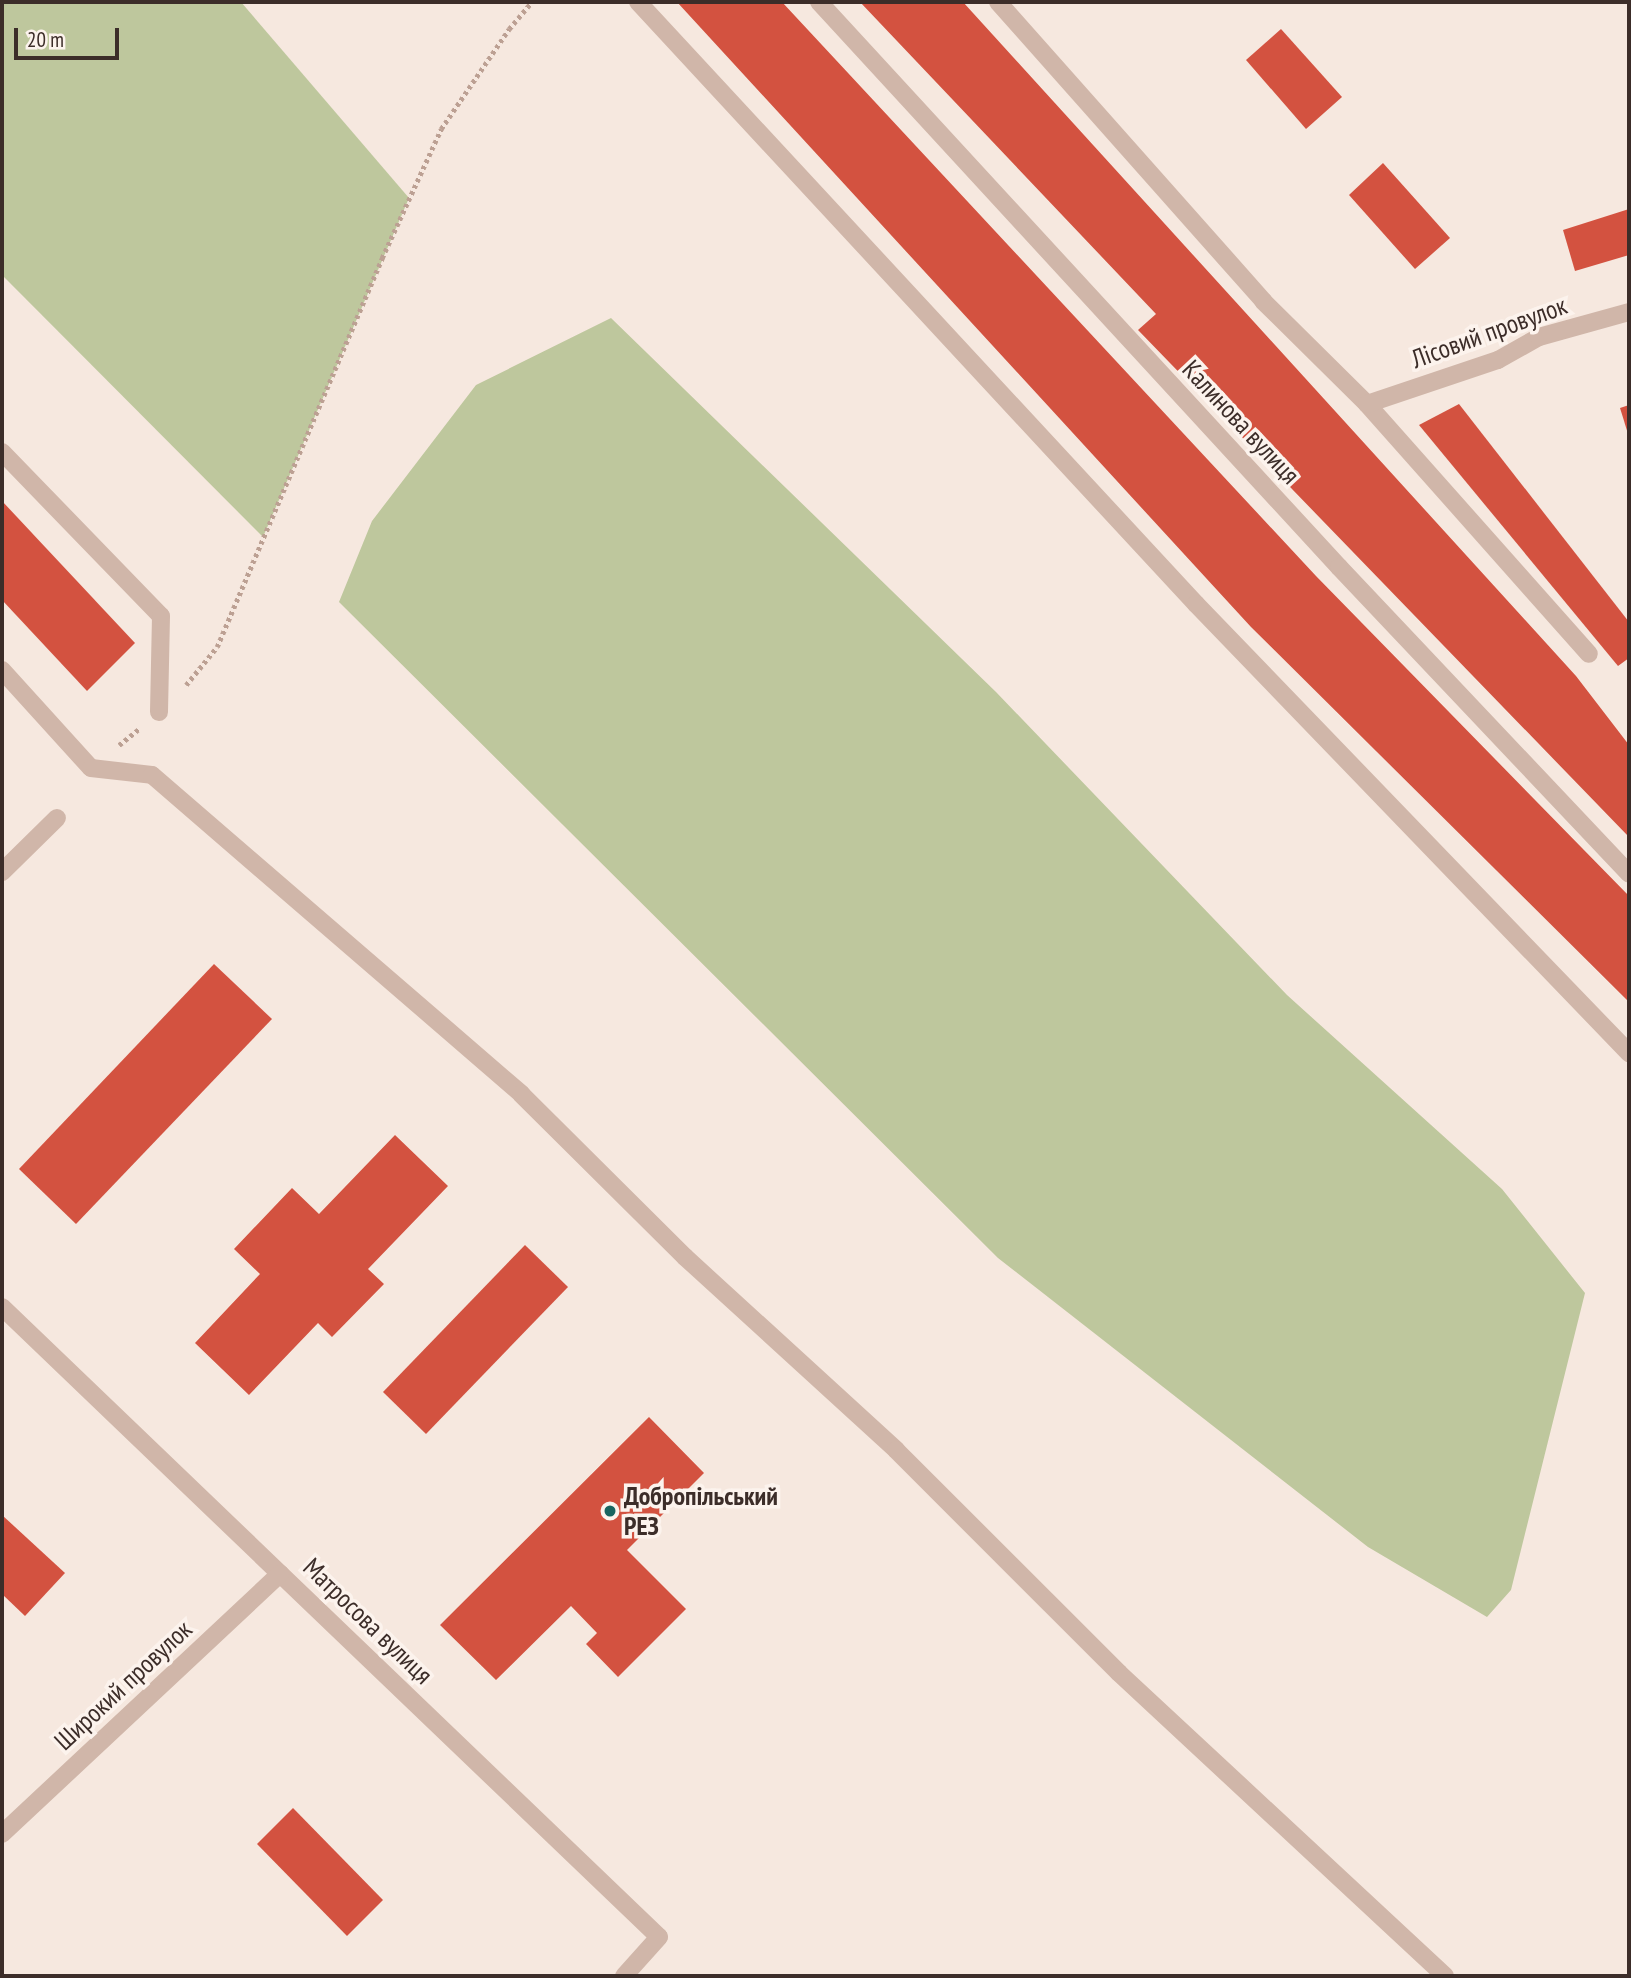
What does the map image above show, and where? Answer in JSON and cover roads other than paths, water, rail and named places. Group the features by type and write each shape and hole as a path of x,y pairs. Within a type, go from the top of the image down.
{"street":[{"path":"638,2 1196,604 1629,1053"},
{"name":"Калинова вулиця","path":"819,2 1339,567 1629,874"},
{"path":"998,2 1263,300 1367,404 1589,654"},
{"name":"Лісовий провулок","path":"1367,404 1498,360 1539,337 1629,312"},
{"path":"2,452 161,616 159,712"},
{"path":"2,670 91,768 152,775 521,1094 685,1256 895,1450 1119,1673 1445,1976"},
{"path":"2,872 57,818"},
{"name":"Матросова вулиця","path":"2,1307 659,1937 624,1976"},
{"name":"Широкий провулок","path":"2,1834 279,1574"}],"place":[{"name":"Добропільський РЕЗ","path":"610,1511"}]}
